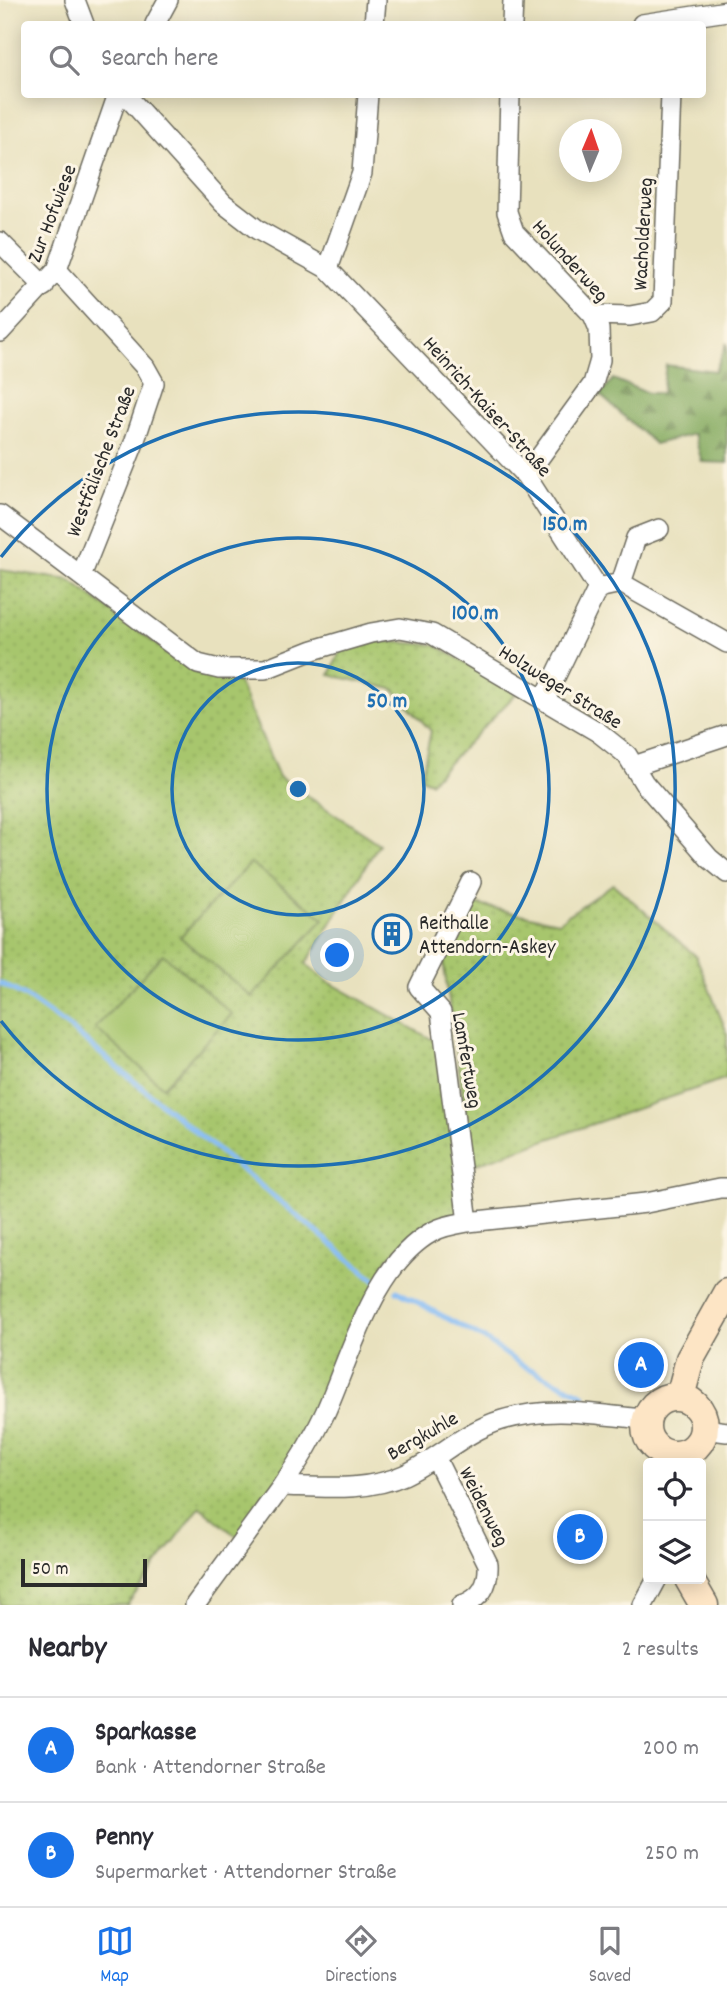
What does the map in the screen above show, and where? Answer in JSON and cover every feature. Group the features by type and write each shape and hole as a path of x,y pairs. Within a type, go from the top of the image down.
{"street":[{"path":"75,0 83,21"},
{"path":"157,21 168,0"},
{"path":"374,21 376,0"},
{"path":"512,21 513,0"},
{"path":"676,21 727,10"},
{"name":"Zur Hofwiese","path":"0,332 57,270 117,98"},
{"name":"Heinrich-Kaiser-Straße","path":"129,98 223,203 258,230 328,269 526,476 597,588"},
{"path":"328,269 362,173 368,98"},
{"name":"Holunderweg","path":"510,98 507,212 513,232 593,315 599,329 600,360 593,384 526,476"},
{"name":"Wacholderweg","path":"593,315 630,317 652,312 663,301 671,98"},
{"path":"0,242 44,286"},
{"name":"Westfälische Straße","path":"57,270 145,367 154,383 134,443 81,576"},
{"name":"Holzweger Straße","path":"0,515 198,664 219,669 265,669 313,650 371,633 400,628 432,634 598,732 627,755 644,783 709,858 727,873"},
{"path":"621,583 636,538 659,529"},
{"path":"544,700 597,588 621,583 727,643"},
{"path":"634,766 727,736"},
{"name":"Lamfertweg","path":"468,1222 441,1012 419,987 471,882"},
{"path":"195,1605 306,1452 388,1273 405,1253 433,1231 468,1222 646,1203 727,1188"},
{"path":"680,1397 690,1359 727,1293"},
{"path":"670,1458 648,1436 646,1419 659,1401 680,1397 693,1403 715,1431 701,1439 694,1448 673,1458"},
{"name":"Bergkuhle","path":"282,1486 369,1486 390,1481 435,1457 477,1429 538,1412 571,1411 646,1419"},
{"name":"Weidenweg","path":"435,1457 488,1564 489,1577 484,1590 472,1601 462,1605"},
{"path":"643,1605 654,1584"},
{"path":"692,1584 704,1605"}],"green space":[{"path":"727,343 727,463 702,462 694,434 655,444 600,395 613,379 647,393 662,393 666,365 715,371"},
{"path":"0,570 69,580 194,672 238,681 279,777 379,844 306,964 327,981 442,1045 460,1213 430,1223 387,1259 307,1442 241,1540 200,1507 127,1605 0,1605"},
{"path":"377,641 436,645 516,694 430,782 421,778 431,731 393,689 330,675 341,649"},
{"path":"251,863 324,919 252,997 180,937"},
{"path":"613,884 696,956 727,1033 727,1078 473,1165 443,960 474,904 558,922"},
{"path":"163,954 232,1014 163,1087 95,1028"}],"waterway":[{"path":"0,983 25,996 71,1029 375,1280"},
{"path":"397,1291 483,1338 520,1364 584,1395"}],"place":[{"name":"Reithalle Attendorn-Askey","path":"392,934"},
{"name":"Sparkasse","path":"641,1365"},
{"name":"Penny","path":"580,1537"}]}
